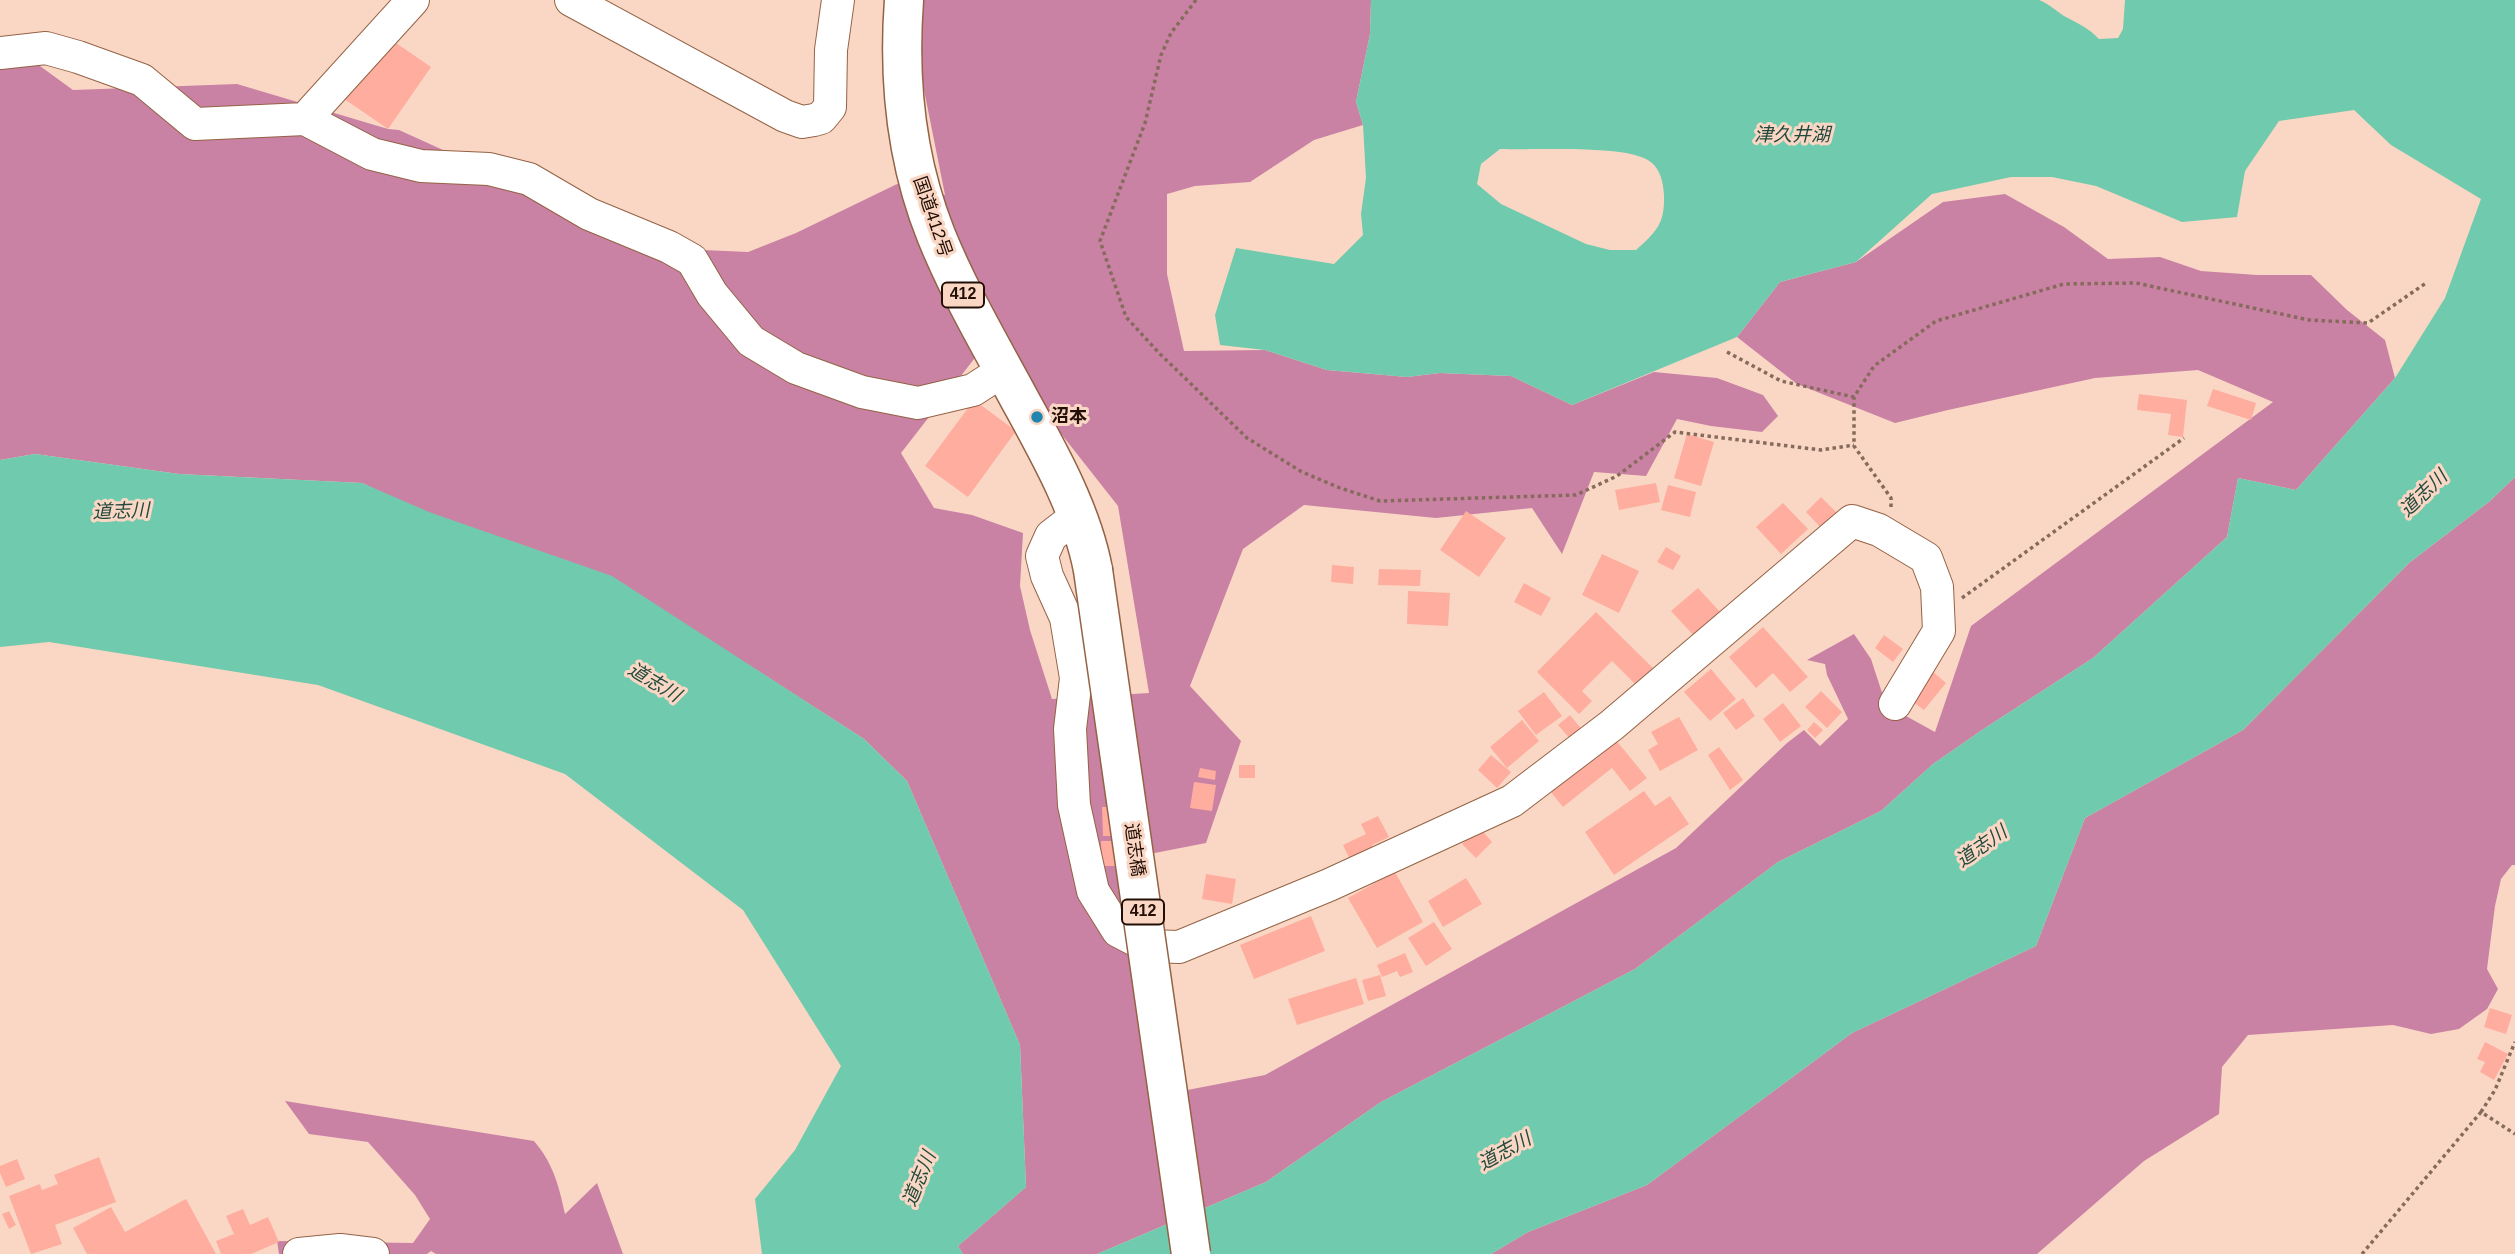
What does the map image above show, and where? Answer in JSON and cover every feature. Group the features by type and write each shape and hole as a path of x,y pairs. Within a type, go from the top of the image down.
{"highway":[{"name":"国道412号","path":"904,0 901,81 918,181 935,234 964,298 1042,441 1077,516 1093,570"},
{"name":"道志橋","path":"1093,570 1191,1254"}],"street":[{"path":"305,119 413,0"},
{"path":"571,0 785,116 802,122 821,118 830,107 831,50 838,0"},
{"path":"0,53 46,48 142,80 195,124 305,119 372,154 421,166 489,169 529,179 589,214 669,247 692,260 712,294 751,341 796,368 862,392 918,404 973,390 1004,370"},
{"path":"1077,516 1051,536 1042,556 1047,576 1066,618 1076,678 1070,729 1074,805 1093,891 1118,931 1147,946 1179,947 1329,885 1512,801 1612,725 1852,521 1879,530 1926,558 1937,587 1939,631 1895,704"},
{"path":"299,1254 340,1250 373,1254"}],"path":[{"path":"1196,0 1171,33 1161,55 1145,123 1100,241 1126,317 1159,353 1247,438 1302,472 1380,501 1576,495 1617,476 1675,432 1821,450 1854,445"},
{"path":"1891,537 1891,498 1854,445 1854,397 1874,366 1936,321 2064,285 2136,283 2309,320 2368,323 2426,283"},
{"path":"1727,352 1781,381 1854,397"},
{"path":"1938,615 2184,439"},
{"path":"2362,1254 2481,1112 2515,1042"},
{"path":"2481,1112 2515,1134"}],"shaded area":[{"path":"917,0 1371,0 1370,34 1356,102 1363,125 1314,140 1250,182 1195,186 1167,194 1167,274 1184,351 1265,350 1327,370 1407,377 1440,373 1511,376 1572,405 1654,372 1717,378 1763,395 1778,416 1762,432 1677,419 1646,476 1594,472 1562,554 1532,508 1436,518 1304,505 1243,549 1190,686 1241,741 1206,843 1124,859 1177,1092 1265,1075 1676,848 1804,730 1820,746 1848,719 1827,675 1825,664 1807,660 1854,634 1871,659 1886,705 1935,732 1971,626 2273,402 2198,370 2095,378 1895,423 1797,384 1737,337 1780,282 1856,262 1943,202 2005,194 2064,227 2108,259 2160,257 2201,271 2311,275 2347,310 2385,340 2395,378 2296,490 2238,478 2227,537 2093,658 1933,764 1881,811 1778,862 1635,969 1381,1102 1266,1182 1097,1254 963,1254 958,1246 1026,1187 1020,1045 907,781 864,739 749,665 362,483 179,474 35,454 0,460 0,37 73,90 237,84 399,130 659,248 748,252 796,233 897,184 945,195 917,55","holes":["988,341 1118,506 1149,693 1052,699 1030,630 1020,586 1023,533 972,515 934,508 901,453"]},
{"path":"2515,477 2515,865 2512,865 2501,879 2495,906 2487,969 2498,989 2487,1009 2459,1029 2431,1034 2393,1025 2248,1035 2222,1067 2219,1114 2144,1161 2037,1254 1491,1254 1528,1232 1647,1185 1852,1033 2036,946 2085,818 2243,730 2409,563 2490,501"},
{"path":"285,1101 534,1141 554,1175 565,1214 597,1183 623,1254 436,1254 431,1251 427,1254 279,1254 277,1241 413,1243 430,1219 415,1195 368,1142 309,1134"}],"water":[{"path":"1371,0 2039,0 2099,39 2118,38 2123,29 2125,0 2515,0 2515,477 2490,501 2409,563 2243,730 2085,818 2036,946 1852,1033 1647,1185 1528,1232 1491,1254 1097,1254 1266,1182 1381,1102 1635,969 1778,862 1881,811 1933,764 2093,658 2227,537 2238,478 2296,490 2395,378 2445,298 2481,199 2391,145 2354,110 2279,121 2245,171 2237,217 2182,222 2096,186 2052,177 2011,177 1932,194 1856,262 1780,282 1737,337 1572,405 1511,376 1440,373 1407,377 1327,370 1265,350 1220,345 1215,315 1236,248 1334,264 1363,235 1361,214 1366,178 1363,125 1356,102 1370,34","holes":["1500,149 1597,150 1646,159 1658,170 1663,184 1664,205 1658,227 1636,250 1610,250 1586,244 1501,204 1477,184 1481,164"]},
{"name":"道志川","path":"35,454 179,474 362,483 429,512 612,576 864,739 907,781 1020,1045 1026,1187 958,1246 963,1254 762,1254 755,1199 795,1150 841,1066 743,910 565,774 318,685 49,642 0,647 0,460"}],"building":[{"path":"383,34 431,67 388,129 340,96"},
{"path":"2213,389 2256,403 2251,420 2207,406"},
{"path":"2139,394 2187,400 2183,437 2168,435 2171,414 2137,410"},
{"path":"974,400 1016,431 968,497 925,466"},
{"path":"1687,434 1714,442 1701,486 1674,478"},
{"path":"1656,483 1660,502 1619,510 1615,490"},
{"path":"1668,485 1696,492 1690,517 1661,510"},
{"path":"1821,497 1841,517 1825,532 1806,512"},
{"path":"1783,503 1808,529 1781,554 1756,527"},
{"path":"1466,511 1506,538 1479,577 1440,550"},
{"path":"1666,547 1681,556 1673,570 1657,562"},
{"path":"1602,554 1639,571 1619,613 1582,595"},
{"path":"1332,565 1354,567 1353,584 1331,582"},
{"path":"1379,569 1421,570 1420,586 1378,585"},
{"path":"1524,583 1551,598 1541,616 1514,602"},
{"path":"1698,588 1722,614 1696,638 1671,611"},
{"path":"1408,591 1450,593 1448,626 1407,624"},
{"path":"1596,612 1655,670 1638,687 1612,661 1582,691 1592,701 1579,714 1537,672"},
{"path":"1763,627 1808,677 1790,692 1773,673 1756,688 1729,657"},
{"path":"1884,635 1903,649 1893,662 1875,648"},
{"path":"1711,669 1736,699 1710,721 1684,692"},
{"path":"1931,670 1946,683 1924,710 1909,699"},
{"path":"1821,691 1842,712 1827,728 1805,707"},
{"path":"1544,692 1562,716 1536,735 1518,711"},
{"path":"1743,698 1755,716 1736,730 1723,713"},
{"path":"1783,703 1801,726 1780,742 1763,719"},
{"path":"1570,715 1583,731 1572,741 1558,725"},
{"path":"1679,717 1698,750 1660,771 1648,750 1658,744 1651,732"},
{"path":"1522,720 1539,741 1507,768 1490,747"},
{"path":"1814,722 1823,730 1815,738 1807,730"},
{"path":"1615,739 1647,778 1630,791 1612,768 1563,807 1550,791"},
{"path":"1719,747 1743,780 1730,790 1708,755"},
{"path":"1491,755 1511,772 1497,788 1478,770"},
{"path":"1239,765 1255,765 1255,778 1239,778"},
{"path":"1200,768 1216,771 1215,780 1198,777"},
{"path":"1194,782 1216,785 1212,811 1190,808"},
{"path":"1644,791 1655,806 1670,796 1689,824 1614,875 1585,832"},
{"path":"1102,807 1118,807 1119,836 1103,836"},
{"path":"1378,816 1389,837 1372,845 1376,853 1352,864 1343,845 1366,834 1361,824"},
{"path":"1480,828 1492,842 1476,858 1462,844"},
{"path":"1101,841 1122,841 1117,866 1102,866"},
{"path":"1395,872 1423,922 1377,948 1348,898"},
{"path":"1206,874 1236,879 1232,904 1202,899"},
{"path":"1466,878 1482,904 1443,927 1428,901"},
{"path":"1311,916 1325,951 1254,979 1240,945"},
{"path":"1434,922 1452,949 1426,966 1408,938"},
{"path":"1405,953 1413,972 1400,977 1397,971 1382,977 1377,965"},
{"path":"1380,975 1386,996 1368,1001 1362,980"},
{"path":"1356,978 1364,1004 1297,1025 1288,999"},
{"path":"2490,1008 2512,1015 2506,1034 2484,1027"},
{"path":"2485,1042 2508,1054 2494,1080 2480,1072 2485,1062 2477,1059"},
{"path":"99,1157 116,1202 55,1225 62,1244 31,1254 9,1196 40,1184 42,1190 58,1184 54,1175"},
{"path":"17,1159 25,1179 6,1187 0,1166"},
{"path":"186,1199 216,1254 87,1254 73,1228 111,1207 125,1232"},
{"path":"243,1209 250,1225 268,1217 279,1242 251,1254 221,1254 216,1241 234,1234 226,1216"},
{"path":"9,1211 16,1225 9,1229 2,1214"}],"place":[{"name":"沼本","path":"1037,417"}],"water label":[{"name":"津久井湖","path":"1792,136"}]}
